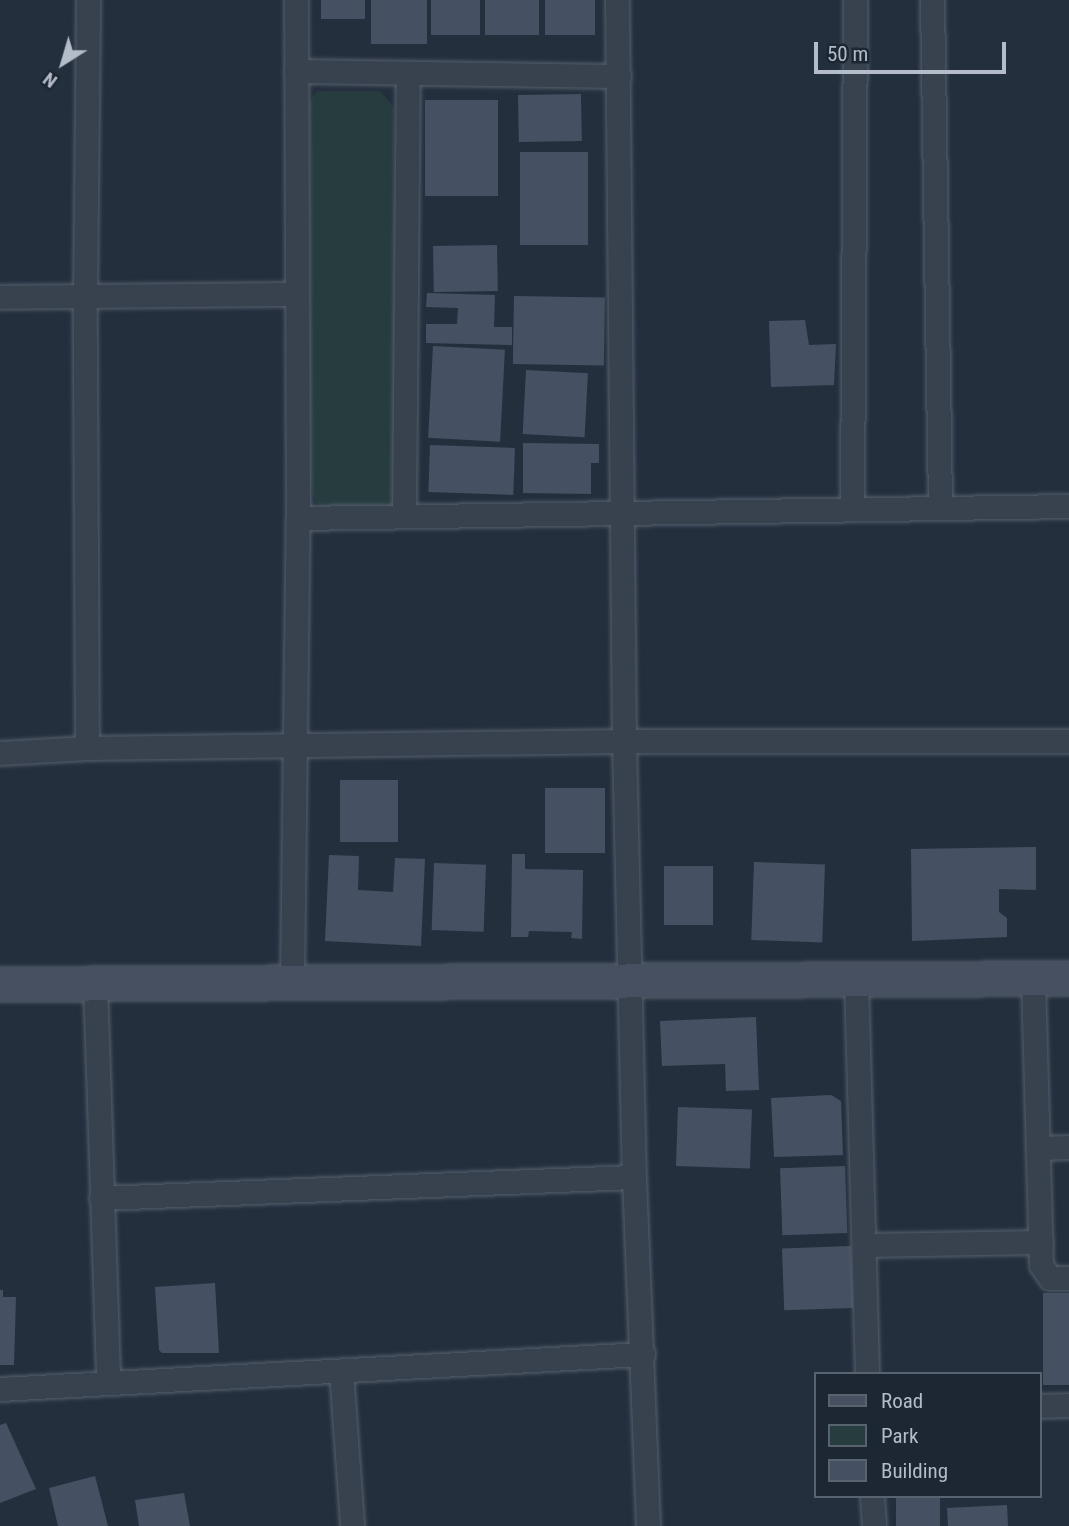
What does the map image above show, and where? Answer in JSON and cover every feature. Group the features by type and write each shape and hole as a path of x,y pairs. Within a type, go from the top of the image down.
{"street":[{"path":"87,748 85,296 88,0"},
{"path":"292,981 298,518 296,0"},
{"path":"617,0 624,741 634,1177 648,1526"},
{"path":"852,509 855,0"},
{"path":"932,0 940,506"},
{"path":"296,71 619,76"},
{"path":"404,514 408,73"},
{"path":"0,297 296,294"},
{"path":"298,518 404,514 1069,506"},
{"path":"0,753 87,748 624,741 1069,741"},
{"path":"1033,978 1041,1265 1050,1278 1069,1278"},
{"path":"0,984 1069,978"},
{"path":"856,979 867,1372"},
{"path":"95,982 108,1381"},
{"path":"1038,1148 1069,1147"},
{"path":"101,1198 634,1177"},
{"path":"864,1245 1041,1242"},
{"path":"0,1389 108,1381 642,1354"},
{"path":"341,1371 352,1526"},
{"path":"1041,1406 1069,1405"},
{"path":"873,1498 874,1526"}],"green space":[{"path":"317,91 380,91 394,107 397,500 388,509 329,511 315,502 308,478 306,106"}],"building":[{"path":"321,0 365,0 365,19 321,19"},
{"path":"371,0 427,0 427,44 371,44"},
{"path":"431,0 480,0 480,35 431,35"},
{"path":"485,0 539,0 539,35 485,35"},
{"path":"545,0 595,0 595,35 545,35"},
{"path":"581,94 582,141 519,142 518,95"},
{"path":"425,100 498,100 498,196 425,196"},
{"path":"520,152 588,152 588,245 520,245"},
{"path":"497,245 498,291 434,292 433,246"},
{"path":"427,293 495,295 494,327 512,327 512,345 426,343 426,324 457,324 458,308 426,307"},
{"path":"514,296 605,298 604,366 513,364"},
{"path":"805,320 809,345 836,344 834,385 771,387 769,321"},
{"path":"433,346 505,350 500,442 428,438"},
{"path":"526,370 588,373 585,437 523,434"},
{"path":"523,443 599,444 599,463 591,463 591,494 523,493"},
{"path":"430,445 515,448 513,495 428,492"},
{"path":"340,780 398,780 398,842 340,842"},
{"path":"545,788 605,788 605,853 545,853"},
{"path":"1036,847 1036,890 999,889 999,912 1007,918 1007,937 912,941 911,849"},
{"path":"512,854 525,854 525,869 583,870 582,939 571,938 572,932 529,931 528,937 511,937"},
{"path":"329,855 359,856 358,890 393,892 395,858 425,859 421,946 325,941"},
{"path":"754,862 825,864 822,942 751,940"},
{"path":"434,863 486,865 484,932 432,930"},
{"path":"664,866 713,866 713,925 664,925"},
{"path":"756,1017 759,1090 726,1091 725,1064 662,1066 660,1021"},
{"path":"831,1095 841,1101 843,1155 774,1157 771,1098"},
{"path":"678,1107 752,1110 750,1169 676,1166"},
{"path":"845,1166 847,1233 782,1235 780,1168"},
{"path":"851,1246 853,1308 784,1310 782,1248"},
{"path":"215,1283 219,1353 162,1353 159,1350 155,1287"},
{"path":"0,1290 3,1290 3,1297 16,1297 14,1365 0,1365"},
{"path":"1043,1293 1069,1293 1069,1385 1043,1385"},
{"path":"6,1423 36,1489 0,1503 0,1425"},
{"path":"95,1476 108,1526 58,1526 49,1488"},
{"path":"184,1493 190,1526 139,1526 135,1500"},
{"path":"896,1498 940,1498 940,1526 896,1526"},
{"path":"1007,1505 1008,1526 948,1526 947,1508"}]}
